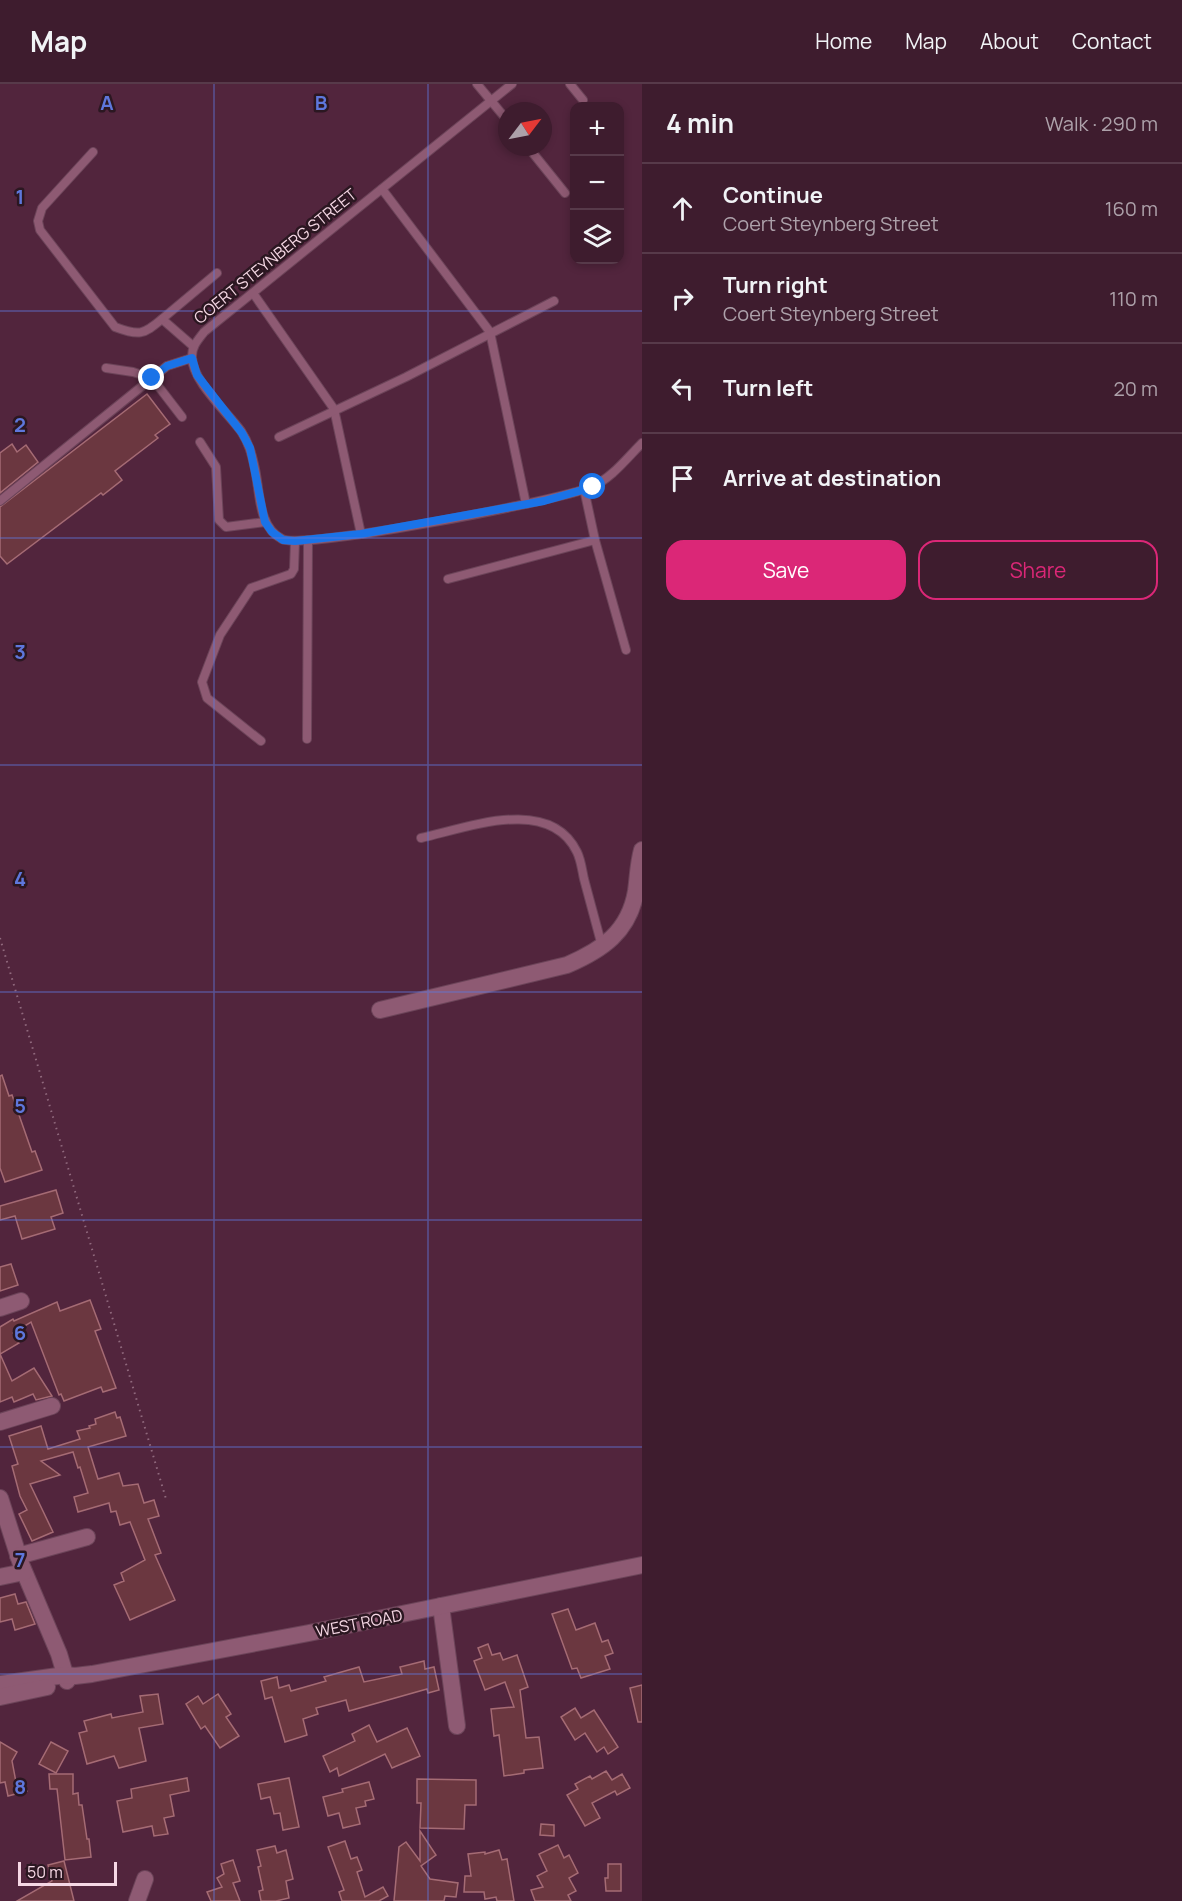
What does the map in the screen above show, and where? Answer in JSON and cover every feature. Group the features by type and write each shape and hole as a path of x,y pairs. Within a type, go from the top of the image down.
{"street":[{"path":"380,1010 567,965 584,957 615,937 626,923 636,893 637,871 642,850"},
{"path":"0,1308 21,1301"},
{"path":"0,1422 52,1406"},
{"path":"0,1498 24,1572 69,1677"},
{"path":"18,1556 87,1537"},
{"name":"WEST ROAD","path":"0,1684 69,1677 642,1565"},
{"path":"0,1577 24,1572"},
{"path":"441,1606 457,1726"},
{"name":"WEST ROAD","path":"0,1697 69,1677"},
{"path":"137,1901 145,1878"}],"lane":[{"path":"477,84 498,109"},
{"name":"COERT STEYNBERG STREET","path":"265,522 250,448 242,433 197,375 192,358 193,346 204,332 512,84"},
{"path":"570,84 583,100"},
{"path":"93,153 42,207 38,221 40,230 115,327 133,334 146,332 217,273"},
{"path":"535,156 565,193"},
{"path":"382,189 490,332 526,504"},
{"path":"253,293 334,409 361,534"},
{"path":"279,436 406,377 554,301"},
{"path":"162,319 193,346"},
{"path":"0,501 167,366 192,358"},
{"path":"106,368 133,372 152,378 182,417"},
{"path":"200,442 216,467 219,520 226,526 265,522 272,532 283,540 295,541 361,534 526,504 593,487 613,472 642,443"},
{"path":"584,489 595,540 626,650"},
{"path":"307,739 308,540"},
{"path":"448,579 595,540"},
{"path":"261,741 207,698 202,682 220,636 251,588 291,574 294,569 295,541"},
{"path":"421,838 496,821 522,818 539,820 557,829 577,852 602,946"}],"path":[{"path":"0,938 166,1499"}],"building":[{"path":"147,394 170,424 155,435 158,438 115,471 122,480 103,495 101,493 7,564 0,556 0,507"},
{"path":"12,444 17,452 26,445 38,462 0,493 0,453"},
{"path":"2,1075 9,1096 12,1095 32,1152 35,1151 42,1170 5,1182 0,1168 0,1076"},
{"path":"56,1190 63,1213 51,1217 55,1229 22,1239 15,1216 0,1220 0,1206"},
{"path":"11,1264 18,1285 0,1291 0,1267"},
{"path":"90,1300 101,1329 95,1331 116,1388 103,1392 101,1387 64,1401 61,1394 59,1395 31,1322 13,1333 19,1343 0,1354 0,1327 13,1319 14,1321 57,1302 60,1311"},
{"path":"0,1354 12,1381 34,1368 52,1396 36,1400 33,1394 14,1402 12,1397 0,1402"},
{"path":"115,1412 117,1418 120,1417 126,1436 88,1447 98,1479 119,1473 123,1486 138,1484 144,1503 154,1500 159,1516 148,1519 161,1553 155,1555 175,1600 130,1620 114,1585 124,1581 121,1573 145,1560 130,1522 120,1525 116,1511 111,1512 109,1503 78,1512 74,1497 88,1493 73,1452 41,1461 60,1475 30,1484 53,1532 32,1541 19,1514 27,1510 20,1496 12,1466 18,1464 9,1436 41,1426 48,1449 80,1439 77,1431 90,1428 89,1426 96,1424 95,1419"},
{"path":"15,1594 18,1604 26,1602 35,1624 15,1630 12,1619 0,1622 0,1598"},
{"path":"568,1609 576,1630 595,1623 602,1642 608,1640 613,1653 605,1656 610,1669 581,1678 577,1668 572,1669 552,1614"},
{"path":"488,1644 492,1655 500,1653 503,1660 517,1655 528,1687 520,1690 526,1738 539,1737 543,1768 524,1770 524,1773 504,1776 499,1735 494,1736 491,1709 514,1707 505,1682 485,1690 474,1661 482,1658 478,1648"},
{"path":"424,1661 425,1669 434,1667 439,1690 428,1693 427,1689 349,1711 346,1700 316,1708 318,1714 303,1719 307,1735 285,1742 272,1697 265,1699 261,1681 277,1677 279,1688 289,1685 291,1691 326,1681 324,1677 359,1667 364,1682 402,1674 400,1667"},
{"path":"642,1685 642,1722 638,1722 630,1688"},
{"path":"158,1694 163,1724 139,1728 146,1761 119,1768 114,1756 87,1764 79,1733 87,1731 84,1721 111,1714 112,1718 143,1712 140,1696"},
{"path":"218,1694 231,1714 226,1717 239,1736 220,1748 205,1726 201,1729 186,1704 198,1696 203,1704"},
{"path":"575,1708 581,1718 594,1710 618,1747 608,1754 604,1747 597,1752 585,1733 575,1740 561,1717"},
{"path":"369,1725 377,1742 407,1728 420,1756 392,1768 385,1754 339,1776 337,1768 330,1772 323,1756 355,1741 352,1734"},
{"path":"0,1742 17,1752 12,1761 16,1782 21,1781 27,1791 8,1796 5,1782 0,1783"},
{"path":"51,1742 68,1751 56,1773 39,1764"},
{"path":"606,1771 612,1780 622,1774 630,1788 617,1795 615,1791 592,1803 600,1818 585,1826 567,1795 578,1789 575,1784 590,1776 592,1779"},
{"path":"49,1774 73,1774 73,1794 78,1793 79,1805 82,1805 91,1857 65,1860 57,1789 50,1789"},
{"path":"187,1778 189,1791 170,1795 174,1816 164,1818 168,1834 154,1836 152,1826 123,1832 117,1801 132,1798 131,1789"},
{"path":"289,1778 299,1827 283,1830 280,1813 274,1814 270,1797 261,1799 258,1784"},
{"path":"417,1779 476,1780 476,1805 465,1805 464,1829 420,1828 421,1803 417,1803"},
{"path":"369,1782 374,1799 365,1801 366,1806 356,1808 360,1824 343,1828 339,1813 328,1816 323,1797"},
{"path":"541,1824 554,1825 554,1836 540,1835"},
{"path":"420,1831 436,1855 421,1866 430,1879 458,1883 456,1897 445,1896 444,1901 394,1901 399,1847 406,1842 420,1861"},
{"path":"345,1841 351,1859 357,1857 362,1870 357,1872 365,1897 383,1887 388,1896 379,1901 342,1901 339,1892 344,1890 328,1847"},
{"path":"558,1845 564,1858 569,1855 578,1873 569,1878 576,1891 568,1895 571,1901 535,1901 531,1890 543,1887 537,1876 547,1871 539,1854"},
{"path":"275,1846 277,1853 286,1850 293,1879 286,1881 289,1898 261,1901 259,1891 263,1890 257,1850"},
{"path":"499,1850 502,1860 507,1859 514,1901 497,1901 496,1897 485,1899 484,1892 464,1892 465,1876 471,1876 468,1854 485,1852 485,1854"},
{"path":"233,1860 240,1881 233,1883 240,1901 211,1901 207,1892 222,1887 217,1878 224,1874 221,1864"},
{"path":"64,1861 74,1901 17,1901 52,1881 48,1865"},
{"path":"608,1864 621,1864 621,1891 606,1891 605,1878 608,1878"}],"route":[{"path":"152,378 167,366 192,358 197,375 242,433 250,448 265,522 272,532 283,540 295,541 361,534 544,501 593,487"}]}
